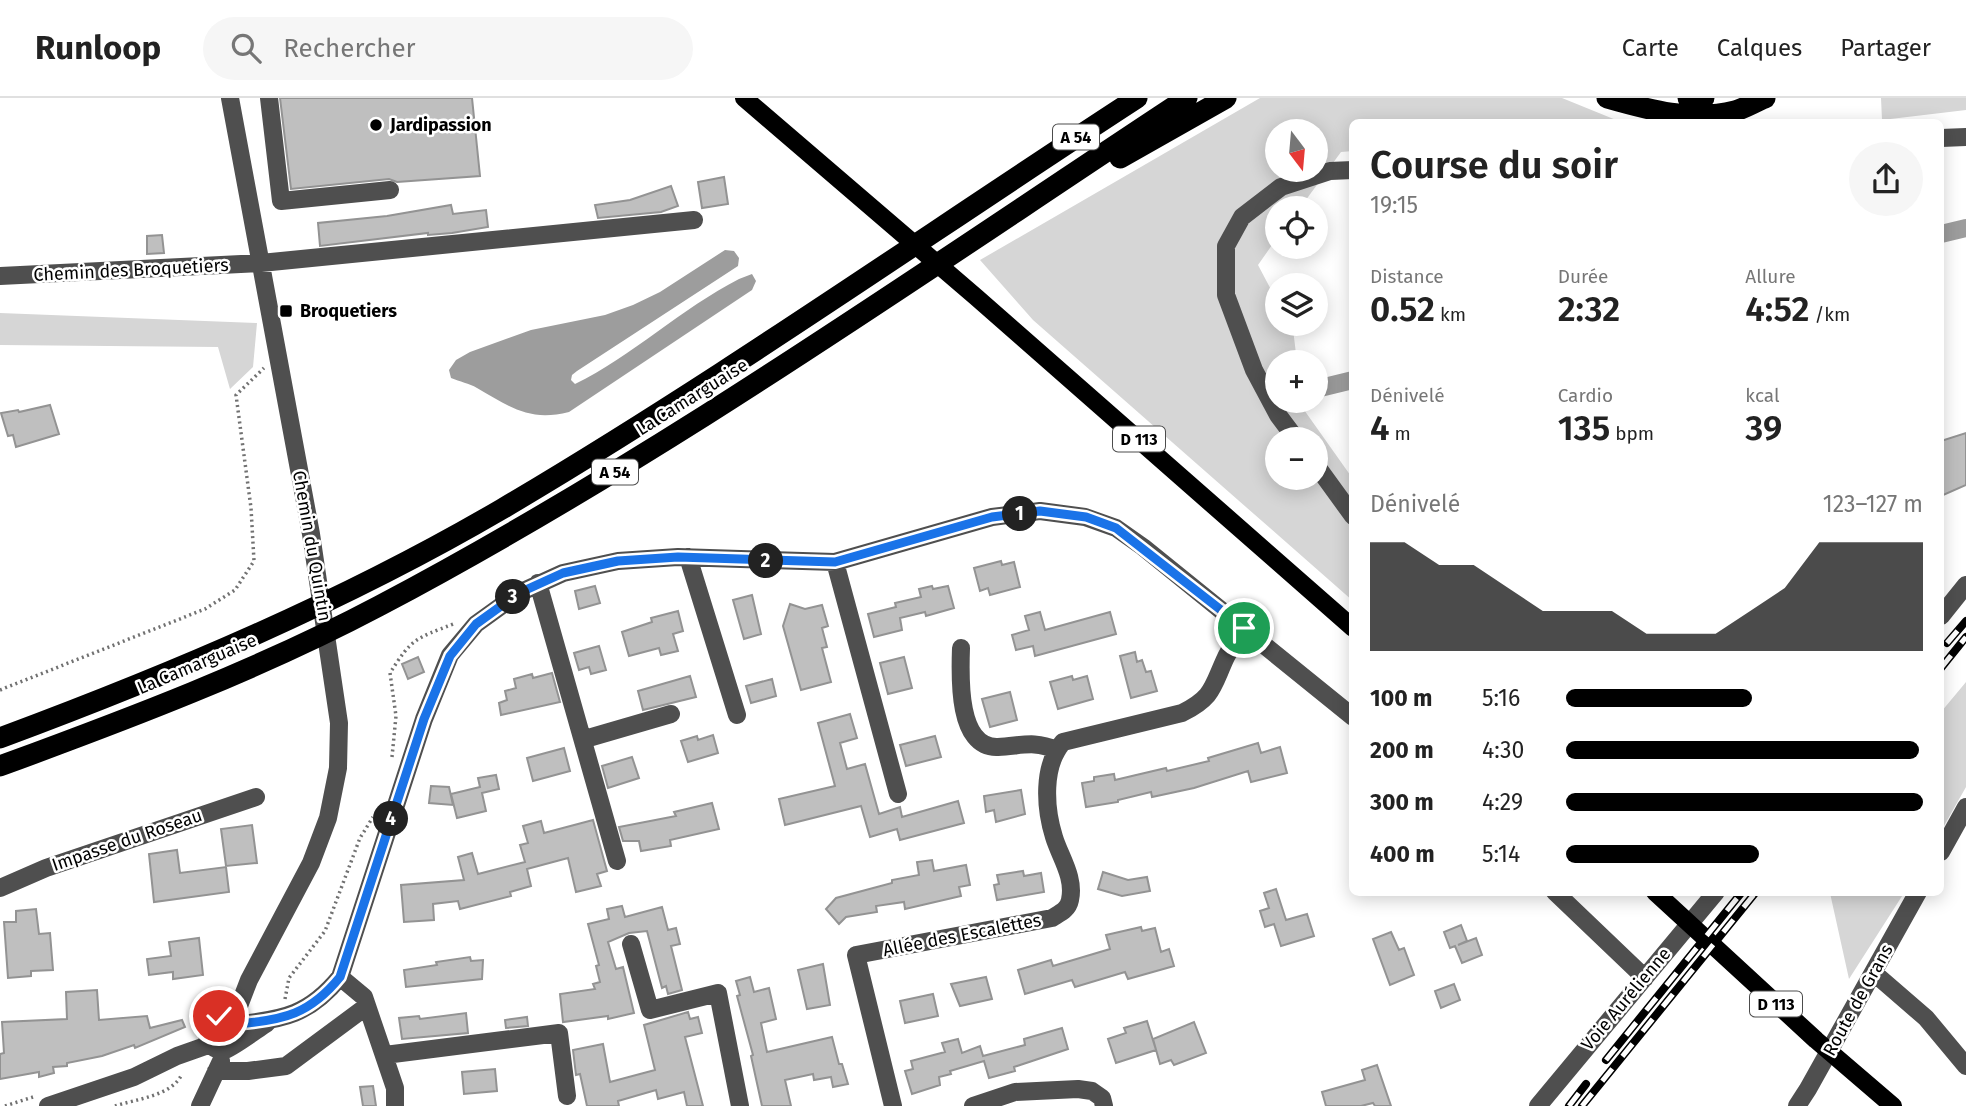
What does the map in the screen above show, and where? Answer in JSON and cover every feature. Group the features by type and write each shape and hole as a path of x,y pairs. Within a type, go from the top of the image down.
{"highway":[{"path":"1016,177 1123,98"},
{"name":"La Camarguaise","path":"0,738 76,710 248,639 368,581 500,510 660,412 1137,98"},
{"name":"La Camarguaise","path":"0,766 85,735 256,665 376,608 507,536 738,395 1186,98"},
{"path":"977,236 1226,98"},
{"path":"1607,98 1659,113 1707,115 1736,111 1765,98"},
{"path":"1688,98 1704,98"}],"main road":[{"name":"D 113","path":"744,98 867,202 1349,624"},
{"name":"D 113","path":"1659,896 1815,1040 1893,1106"}],"street":[{"name":"Chemin du Quintin","path":"224,1034 249,980 311,863 328,818 338,768 339,723 311,534 230,98"},
{"path":"269,98 281,201 390,190"},
{"path":"1944,138 1966,137"},
{"path":"1287,427 1254,370 1226,295 1226,246 1242,217 1281,187 1330,171 1349,170"},
{"name":"Chemin des Broquetiers","path":"0,276 261,263 694,220"},
{"path":"1328,482 1349,510"},
{"path":"48,1106 134,1077 224,1034 292,1015 326,995 340,977 424,719 450,656 476,624 519,593 563,573 618,561 688,557 835,562 992,517 1040,511 1086,517 1116,528 1134,541 1349,715"},
{"path":"688,557 737,715"},
{"path":"835,562 898,794"},
{"path":"538,583 617,861"},
{"path":"1944,612 1966,585"},
{"path":"961,648 959,687 973,737 981,744 994,747 1042,743 1056,750 1063,742 1182,713 1199,705 1217,682 1226,658 1244,628"},
{"path":"584,739 671,714"},
{"name":"Allée des Escalettes","path":"893,1106 856,955 1052,918 1065,911 1070,901 1071,887 1066,864 1054,837 1048,808 1049,769 1056,750"},
{"name":"Impasse du Roseau","path":"0,888 46,868 256,797"},
{"path":"1944,847 1966,807"},
{"path":"1559,896 1645,978"},
{"name":"Voie Aurélienne","path":"1538,1106 1713,896"},
{"name":"Route de Grans","path":"1797,1106 1916,896"},
{"path":"631,944 650,1010 718,993 740,1106"},
{"path":"1874,972 1926,1018 1966,1066"},
{"path":"340,977 364,997 395,1088 395,1106"},
{"path":"213,1077 286,1066 367,1006"},
{"path":"384,1055 559,1032 567,1096"},
{"path":"200,1106 213,1077 224,1034"},
{"path":"973,1106 1015,1093 1078,1089 1092,1091 1102,1098 1104,1106"}],"path":[{"path":"0,690 205,609 235,590 254,561 251,508 236,395 278,354"},
{"path":"392,758 396,716 390,673 407,645 458,622"},
{"path":"285,1003 289,978 298,963 325,932 360,838 379,807"},
{"path":"116,1106 166,1090 181,1077 182,1067 177,1056"},
{"path":"181,1077 189,1082"}],"shaded area":[{"path":"1260,98 1562,98 1614,119 1349,119 1349,151 1341,152 1328,170 1328,119 1265,119 1265,182 1319,182 1309,196 1265,196 1265,255 1258,265 1265,278 1265,336 1294,336 1296,350 1265,350 1265,413 1306,413 1316,427 1265,427 1265,490 1328,490 1328,444 1349,473 1349,597 1033,320 980,260"},
{"path":"1881,98 1966,98 1966,110 1882,119"},
{"path":"725,250 734,251 739,258 738,266 577,371 571,380 575,384 596,373 697,304 752,274 756,281 752,290 569,412 542,415 520,411 474,386 451,378 449,370 456,360 470,352 531,330 605,315 633,305 660,292"},
{"path":"0,313 257,323 253,367 230,389 218,347 0,345"},
{"path":"1966,682 1966,787 1944,826 1944,708"},
{"path":"1831,896 1902,896 1849,979"}],"building":[{"path":"280,98 472,98 480,176 397,182 389,179 291,189"},
{"path":"724,177 728,204 702,208 698,182"},
{"path":"671,186 678,206 661,212 598,218 595,205 630,200"},
{"path":"451,205 453,214 486,210 488,227 320,246 318,223 387,216"},
{"path":"162,235 164,253 147,254 147,236"},
{"path":"50,405 59,434 16,447 13,435 8,436 1,413"},
{"path":"1966,433 1966,485 1944,495 1944,440"},
{"path":"1001,561 1002,565 1014,562 1020,587 990,595 988,588 980,591 974,568"},
{"path":"595,586 600,603 579,609 575,591"},
{"path":"932,586 933,589 948,586 954,608 926,616 925,612 900,618 902,630 874,637 868,614 896,607 895,603 921,597 919,589"},
{"path":"752,595 761,634 744,639 733,600"},
{"path":"790,604 805,609 822,605 828,626 822,628 827,647 822,648 831,682 801,690 783,626"},
{"path":"678,611 683,631 673,634 678,651 661,655 659,648 629,656 622,632 652,622 651,618"},
{"path":"1040,612 1045,630 1110,612 1116,634 1035,656 1033,646 1016,650 1012,635 1029,630 1025,616"},
{"path":"599,646 606,670 591,674 589,667 579,670 574,653"},
{"path":"1135,652 1137,662 1142,660 1146,672 1151,671 1157,691 1131,698 1120,656"},
{"path":"418,657 424,672 408,679 402,664"},
{"path":"904,657 912,688 888,694 880,663"},
{"path":"552,673 560,702 501,715 499,703 507,700 505,691 516,688 514,679 532,674 533,678"},
{"path":"690,676 696,697 643,710 638,691"},
{"path":"1072,676 1073,680 1087,676 1093,699 1058,709 1050,682"},
{"path":"772,679 776,696 751,703 746,686"},
{"path":"1010,692 1017,720 990,727 982,699"},
{"path":"850,714 857,738 840,743 847,769 865,764 879,814 900,807 902,817 958,801 964,823 900,840 897,829 870,837 861,806 785,825 779,799 835,786 818,723"},
{"path":"713,735 718,753 688,762 681,741 697,736 698,740"},
{"path":"935,736 941,757 906,766 900,745"},
{"path":"1258,743 1261,753 1280,747 1287,773 1251,782 1248,771 1194,788 1152,797 1151,792 1118,802 1086,807 1082,783 1094,781 1094,777 1114,774 1115,780 1166,768 1167,771 1209,761 1208,758"},
{"path":"564,748 570,771 533,781 527,758"},
{"path":"632,757 639,778 608,788 602,766"},
{"path":"496,775 499,789 482,793 486,811 457,818 451,794 480,787 478,778"},
{"path":"431,786 449,787 453,805 429,803"},
{"path":"1021,790 1025,814 996,822 994,810 986,812 984,796"},
{"path":"712,803 719,829 670,840 671,846 641,851 639,841 623,841 619,827 676,816 674,812"},
{"path":"593,820 607,871 597,874 601,886 576,892 568,858 527,869 531,886 510,892 511,896 460,909 458,901 433,904 434,920 404,922 401,885 464,880 458,857 472,853 478,874 525,862 520,845 528,843 523,826 541,821 544,833"},
{"path":"252,825 257,863 226,866 221,829"},
{"path":"177,850 180,873 226,867 229,892 154,902 149,854"},
{"path":"932,860 934,871 966,865 970,885 959,887 961,896 905,909 904,902 876,906 877,912 846,917 839,924 826,909 836,898 892,883 892,880 919,875 917,862"},
{"path":"1023,871 1024,876 1041,873 1044,892 997,900 994,885 999,884 997,875"},
{"path":"1103,872 1128,880 1147,877 1150,891 1122,896 1098,889"},
{"path":"1276,889 1286,920 1307,914 1314,936 1281,946 1274,924 1265,927 1260,911 1269,908 1264,893"},
{"path":"622,906 625,917 662,907 668,930 676,928 680,944 671,946 682,990 668,994 666,986 662,988 647,931 629,933 608,942 616,969 623,967 634,1013 608,1019 608,1016 563,1022 560,994 595,989 593,984 600,982 596,966 599,965 588,924 609,919 607,909"},
{"path":"36,909 39,934 50,933 53,970 31,971 31,976 8,978 4,922 16,922 16,911"},
{"path":"1461,925 1467,941 1458,945 1476,938 1482,955 1462,963 1455,946 1450,948 1444,932"},
{"path":"1141,927 1142,931 1155,928 1161,952 1169,949 1174,966 1128,979 1125,972 1075,987 1072,980 1025,994 1018,970 1051,960 1053,966 1110,949 1106,935"},
{"path":"1391,932 1399,950 1404,948 1414,975 1390,985 1373,939"},
{"path":"199,938 203,975 173,979 173,972 149,975 147,959 171,956 169,942"},
{"path":"470,957 471,961 483,960 482,979 406,987 404,970"},
{"path":"823,964 830,1005 807,1009 798,970"},
{"path":"750,977 754,992 769,988 776,1019 761,1023 767,1052 832,1037 848,1084 833,1087 831,1077 814,1080 813,1074 785,1080 791,1106 762,1106 751,1056 753,1055 737,996 740,995 736,981"},
{"path":"986,977 992,999 960,1006 951,984"},
{"path":"1454,984 1460,1000 1441,1008 1435,991"},
{"path":"97,990 99,1020 147,1016 150,1028 182,1020 185,1027 135,1048 134,1045 102,1056 67,1063 67,1066 53,1067 54,1073 39,1077 39,1072 0,1079 0,1054 4,1053 2,1022 67,1019 66,992"},
{"path":"933,994 938,1016 905,1023 900,1001"},
{"path":"688,1012 690,1019 698,1017 702,1033 685,1037 703,1106 687,1106 684,1092 658,1099 656,1090 618,1101 619,1106 587,1106 580,1074 576,1075 573,1050 603,1044 610,1082 655,1070 644,1025"},
{"path":"466,1013 468,1033 402,1039 399,1018 419,1016 420,1019"},
{"path":"527,1017 528,1026 506,1028 505,1020"},
{"path":"1147,1021 1156,1050 1116,1063 1108,1039 1126,1033 1124,1028"},
{"path":"1194,1022 1206,1053 1174,1065 1171,1060 1160,1064 1153,1039"},
{"path":"1062,1028 1068,1049 1014,1067 1015,1071 989,1078 984,1061 950,1071 951,1074 939,1077 940,1085 912,1094 905,1071 913,1069 911,1061 945,1052 942,1043 958,1039 962,1053 980,1046 983,1056 1025,1045 1024,1039"},
{"path":"1377,1065 1391,1106 1375,1106 1373,1103 1361,1106 1326,1106 1322,1092 1365,1080 1362,1070"},
{"path":"495,1069 497,1091 464,1094 462,1072"},
{"path":"373,1086 376,1106 363,1106 360,1087"}],"waterway":[{"path":"1944,233 1966,228"},
{"path":"1328,386 1349,381"}],"railway":[{"path":"1947,643 1966,621"},
{"path":"1944,664 1966,637"},
{"path":"1606,1060 1739,896"},
{"path":"1582,1106 1753,896"},
{"path":"1569,1106 1586,1084"}],"place":[{"name":"Jardipassion","path":"376,125"},
{"name":"Broquetiers","path":"286,311"}],"route":[{"path":"219,1016 234,1019 238,1024 270,1021 292,1015 326,995 340,977 424,719 450,656 476,624 519,593 563,573 618,561 678,557 835,562 992,517 1040,511 1086,517 1116,528 1244,628"}]}
